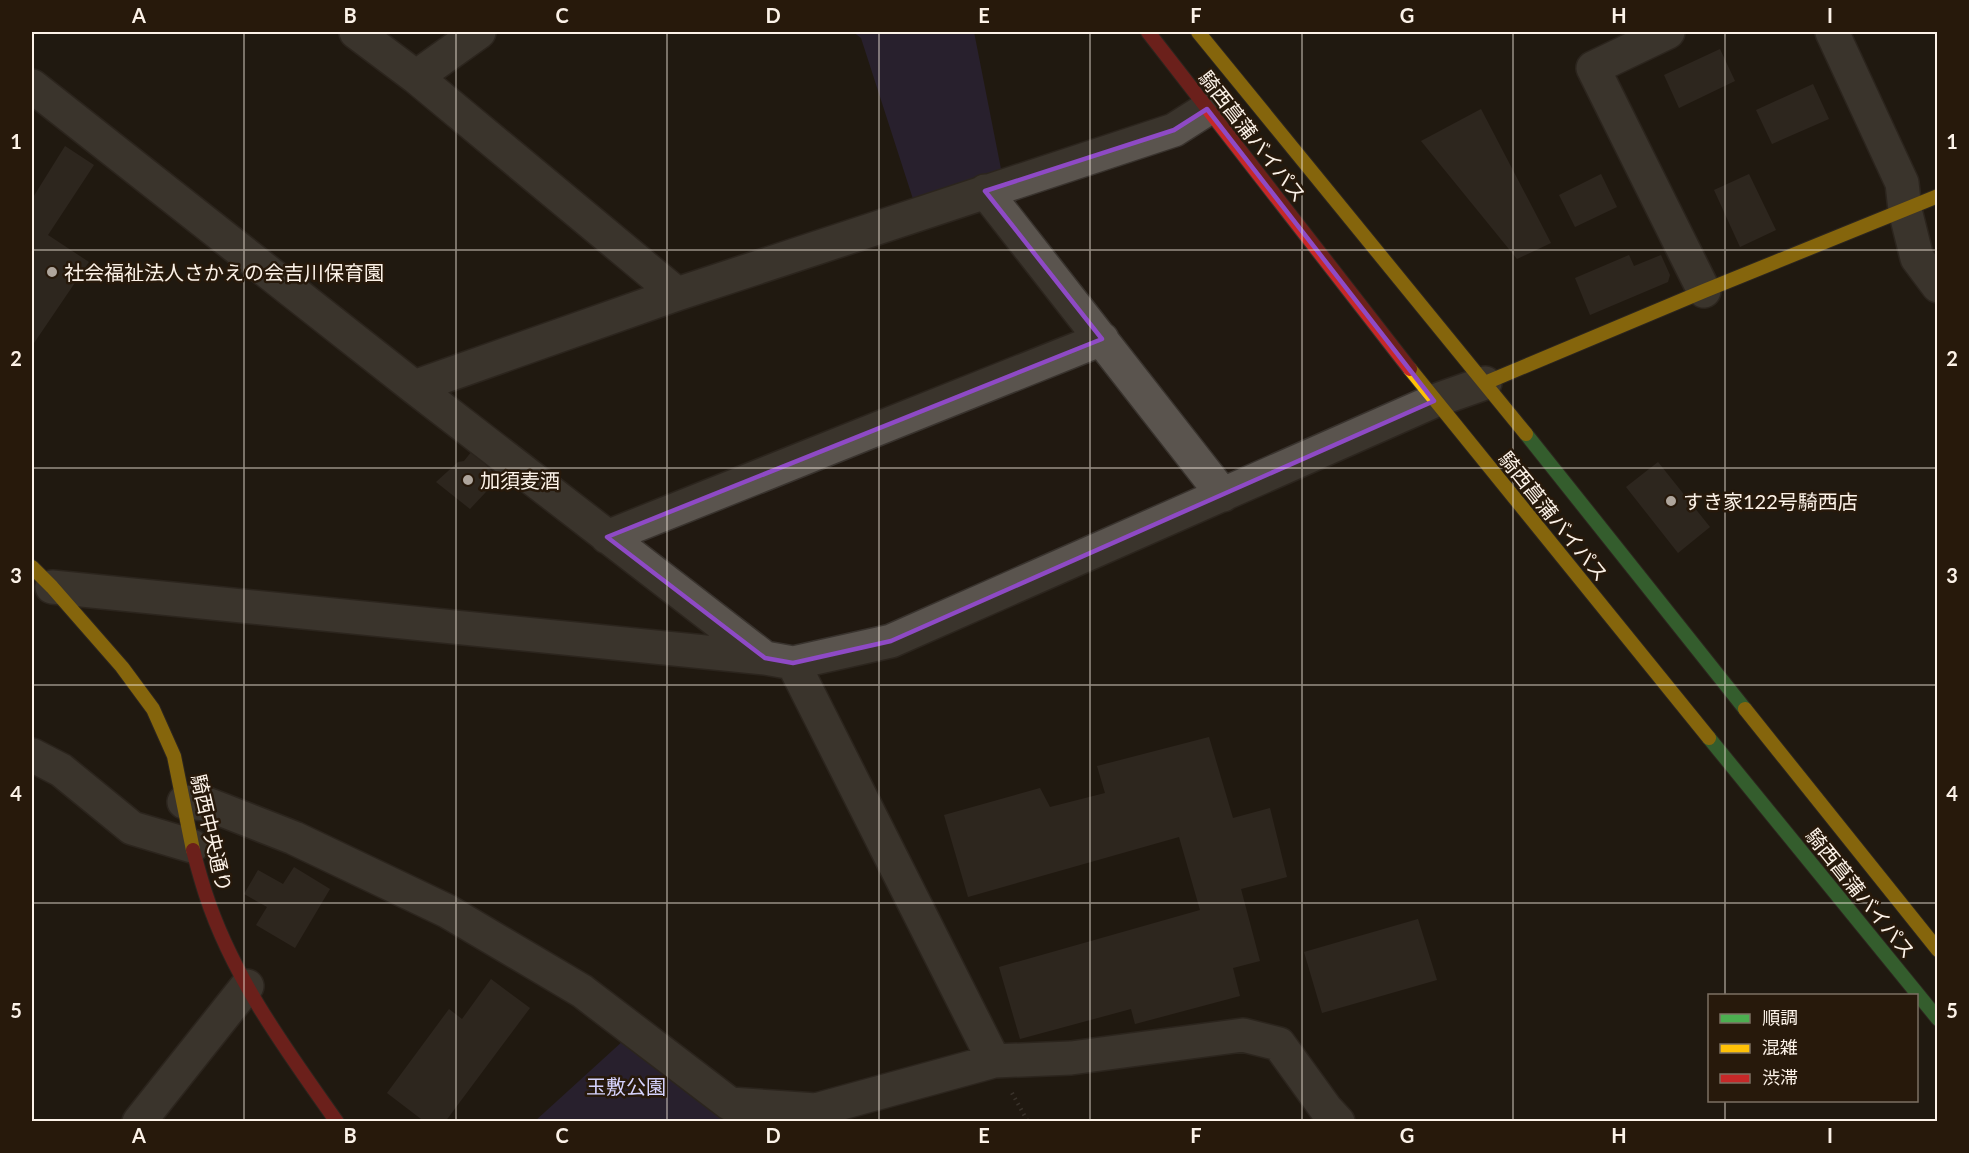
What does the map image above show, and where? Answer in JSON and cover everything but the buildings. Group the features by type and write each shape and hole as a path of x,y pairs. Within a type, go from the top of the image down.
{"main road":[{"name":"騎西菖蒲バイパス","path":"1148,32 1434,401 1938,1019"},
{"name":"騎西菖蒲バイパス","path":"1198,32 1485,383 1938,950"},
{"path":"1485,383 1938,196"},
{"name":"騎西中央通り","path":"42,577 122,667 153,708 174,756 192,846 206,896 223,937 247,986 337,1122"}],"street":[{"path":"356,32 416,77 677,294"},
{"path":"416,77 479,32"},
{"path":"1665,32 1593,68 1704,291"},
{"path":"1832,32 1902,183 1905,210 1917,258 1938,286"},
{"path":"32,86 607,537 779,661 994,1061"},
{"path":"414,387 677,294 1174,130 1207,109"},
{"path":"985,191 1223,495"},
{"path":"607,537 1102,339"},
{"path":"42,577 779,661 891,641 1434,401 1485,383"},
{"path":"32,755 61,770 132,828 192,846"},
{"path":"184,802 207,804 294,838 447,911 582,991 730,1104 816,1110 994,1061 1071,1058 1243,1035 1279,1044 1338,1122"},
{"path":"139,1122 247,986"}],"highlighted area":[{"path":"1207,109 1434,401 891,641 793,663 765,658 607,537 1102,339 985,191 1174,130"}],"green space":[{"path":"853,32 974,32 1001,169 913,199 861,38"},
{"name":"玉敷公園","path":"624,1040 723,1119 732,1121 534,1122"}],"traffic: fast":[{"path":"1526,434 1745,709"},
{"path":"1709,738 1918,994"},
{"path":"1918,994 1938,1019"}],"traffic: slow":[{"path":"1198,32 1526,434"},
{"path":"1485,383 1938,196"},
{"path":"1410,369 1709,738"},
{"path":"32,567 122,667 153,709 174,756 193,850"},
{"path":"1745,709 1938,950"}],"traffic: jam":[{"path":"1148,32 1410,369"},
{"path":"193,850 217,926 246,985 281,1041 337,1122"}],"place":[{"name":"社会福祉法人さかえの会吉川保育園","path":"52,272"},
{"name":"加須麦酒","path":"468,480"},
{"name":"すき家122号騎西店","path":"1671,501"}]}
